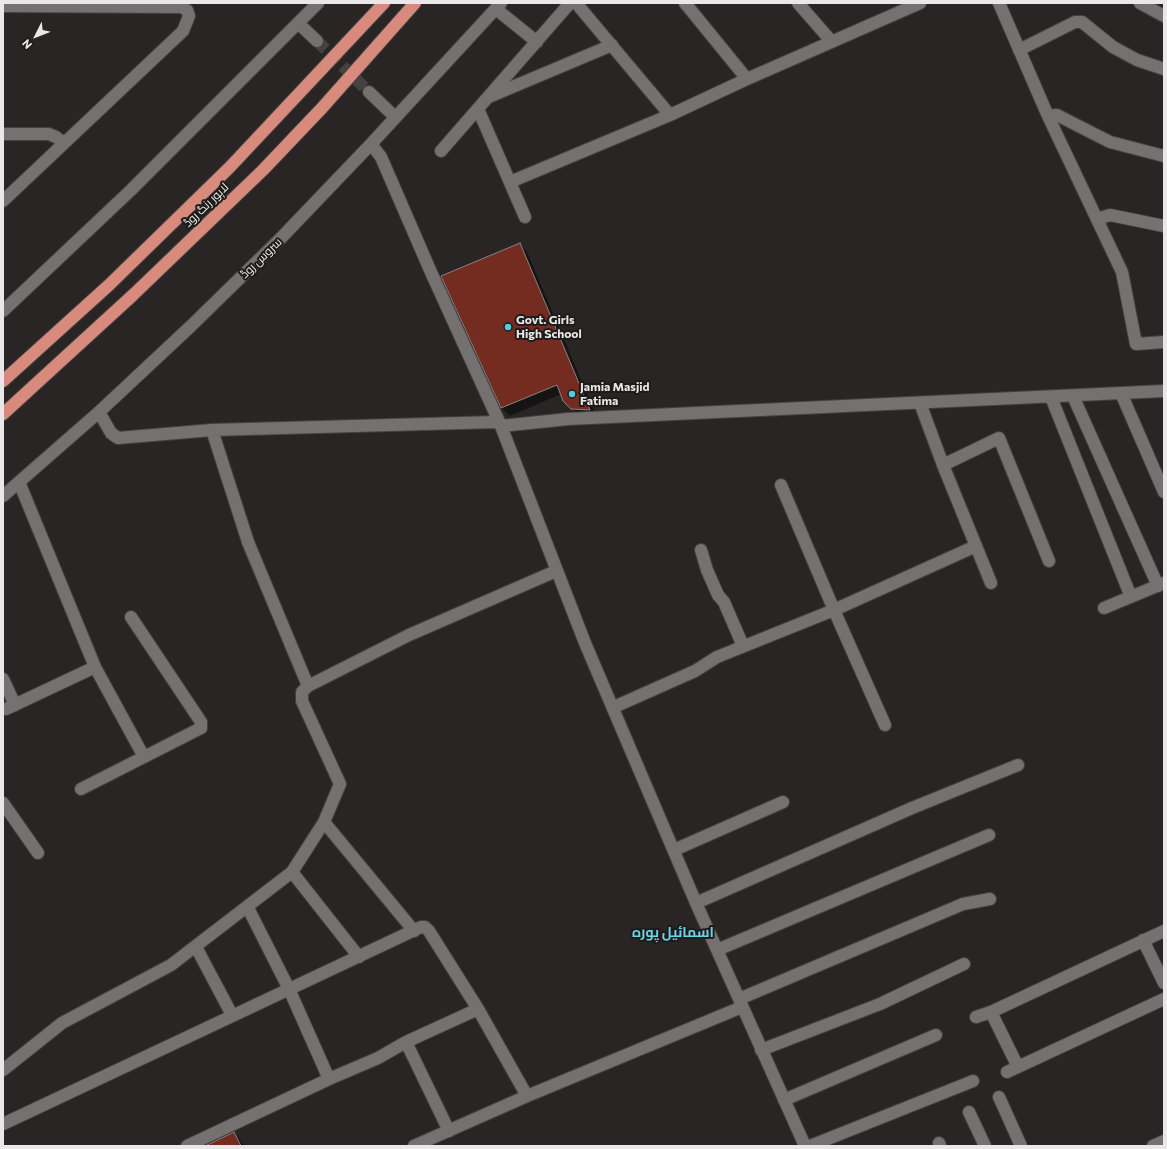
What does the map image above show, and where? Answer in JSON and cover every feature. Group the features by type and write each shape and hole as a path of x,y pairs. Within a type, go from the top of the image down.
{"highway":[{"name":"لاہور رنگ روڈ","path":"3,381 109,285 230,167 384,3"},
{"name":"لاہور رنگ روڈ","path":"3,414 128,300 257,175 322,108 415,3"}],"street":[{"path":"3,311 131,190 318,3"},
{"path":"441,151 570,3"},
{"path":"576,3 670,115"},
{"path":"685,3 747,79"},
{"path":"798,3 832,42"},
{"path":"510,182 670,115 747,79 920,3"},
{"path":"999,3 1048,116 1122,272 1136,344 1164,342"},
{"path":"1140,3 1148,9 1164,16"},
{"path":"3,6 181,7 187,10 189,16 183,31 3,201"},
{"path":"499,6 537,42"},
{"name":"سروس روڈ","path":"3,496 99,412 191,326 282,237 499,6"},
{"path":"1019,50 1075,22 1082,22 1113,46 1137,60 1164,69"},
{"path":"298,23 317,41"},
{"path":"489,97 612,45"},
{"path":"369,92 395,117"},
{"path":"478,109 525,217"},
{"path":"1048,116 1057,115 1110,142 1164,156"},
{"path":"3,134 48,134 56,137 64,143"},
{"path":"371,144 381,157 499,424 556,570 696,903 805,1146"},
{"path":"1097,219 1110,215 1164,226"},
{"path":"99,412 111,433 118,438 212,430 499,424 568,418 756,409 794,409 1164,391"},
{"path":"1121,393 1164,492"},
{"path":"1073,396 1161,585 1104,608"},
{"path":"1051,397 1131,597"},
{"path":"920,403 943,465 992,583"},
{"path":"212,430 248,542 308,686"},
{"path":"943,465 999,438 1049,561"},
{"path":"19,482 95,666 144,757"},
{"path":"781,485 885,725"},
{"path":"614,707 695,671 717,657 834,610 976,546"},
{"path":"701,550 706,570 718,595 724,602 743,646"},
{"path":"3,1070 62,1023 171,965 248,908 292,872 324,822 340,784 302,701 302,692 308,686 409,635 556,570"},
{"path":"81,789 201,728 201,722 131,617"},
{"path":"3,679 10,707 95,666"},
{"path":"696,903 912,808 1018,765"},
{"path":"674,850 783,802"},
{"path":"3,803 38,853"},
{"path":"324,822 414,931"},
{"path":"717,950 989,835"},
{"path":"292,872 359,957"},
{"path":"414,1146 963,904 990,899"},
{"path":"248,908 289,989 329,1079"},
{"path":"3,1124 232,1015 414,931 426,927 478,1008 527,1096"},
{"path":"976,1017 991,1012 1164,931"},
{"path":"1143,940 1164,982"},
{"path":"196,947 232,1015"},
{"path":"761,1050 880,1004 964,964"},
{"path":"991,1012 1013,1070 1164,999"},
{"path":"187,1146 329,1079 378,1058 406,1042 478,1008"},
{"path":"784,1100 936,1035"},
{"path":"406,1042 449,1131"},
{"path":"810,1146 973,1080"},
{"path":"999,1098 1021,1146"},
{"path":"969,1112 985,1146"},
{"path":"1153,1146 1164,1141"}],"building":[{"name":"Govt. Girls High School","path":"520,243 590,410 571,409 563,401 557,385 501,408 441,276"},
{"path":"234,1132 241,1146 205,1146"}],"tunnel":[{"path":"317,41 369,92"}],"place":[{"name":"Govt. Girls High School","path":"508,327"},
{"name":"Jamia Masjid Fatima","path":"572,394"}],"district":[{"name":"اسمائیل پورہ","path":"673,932"}]}
